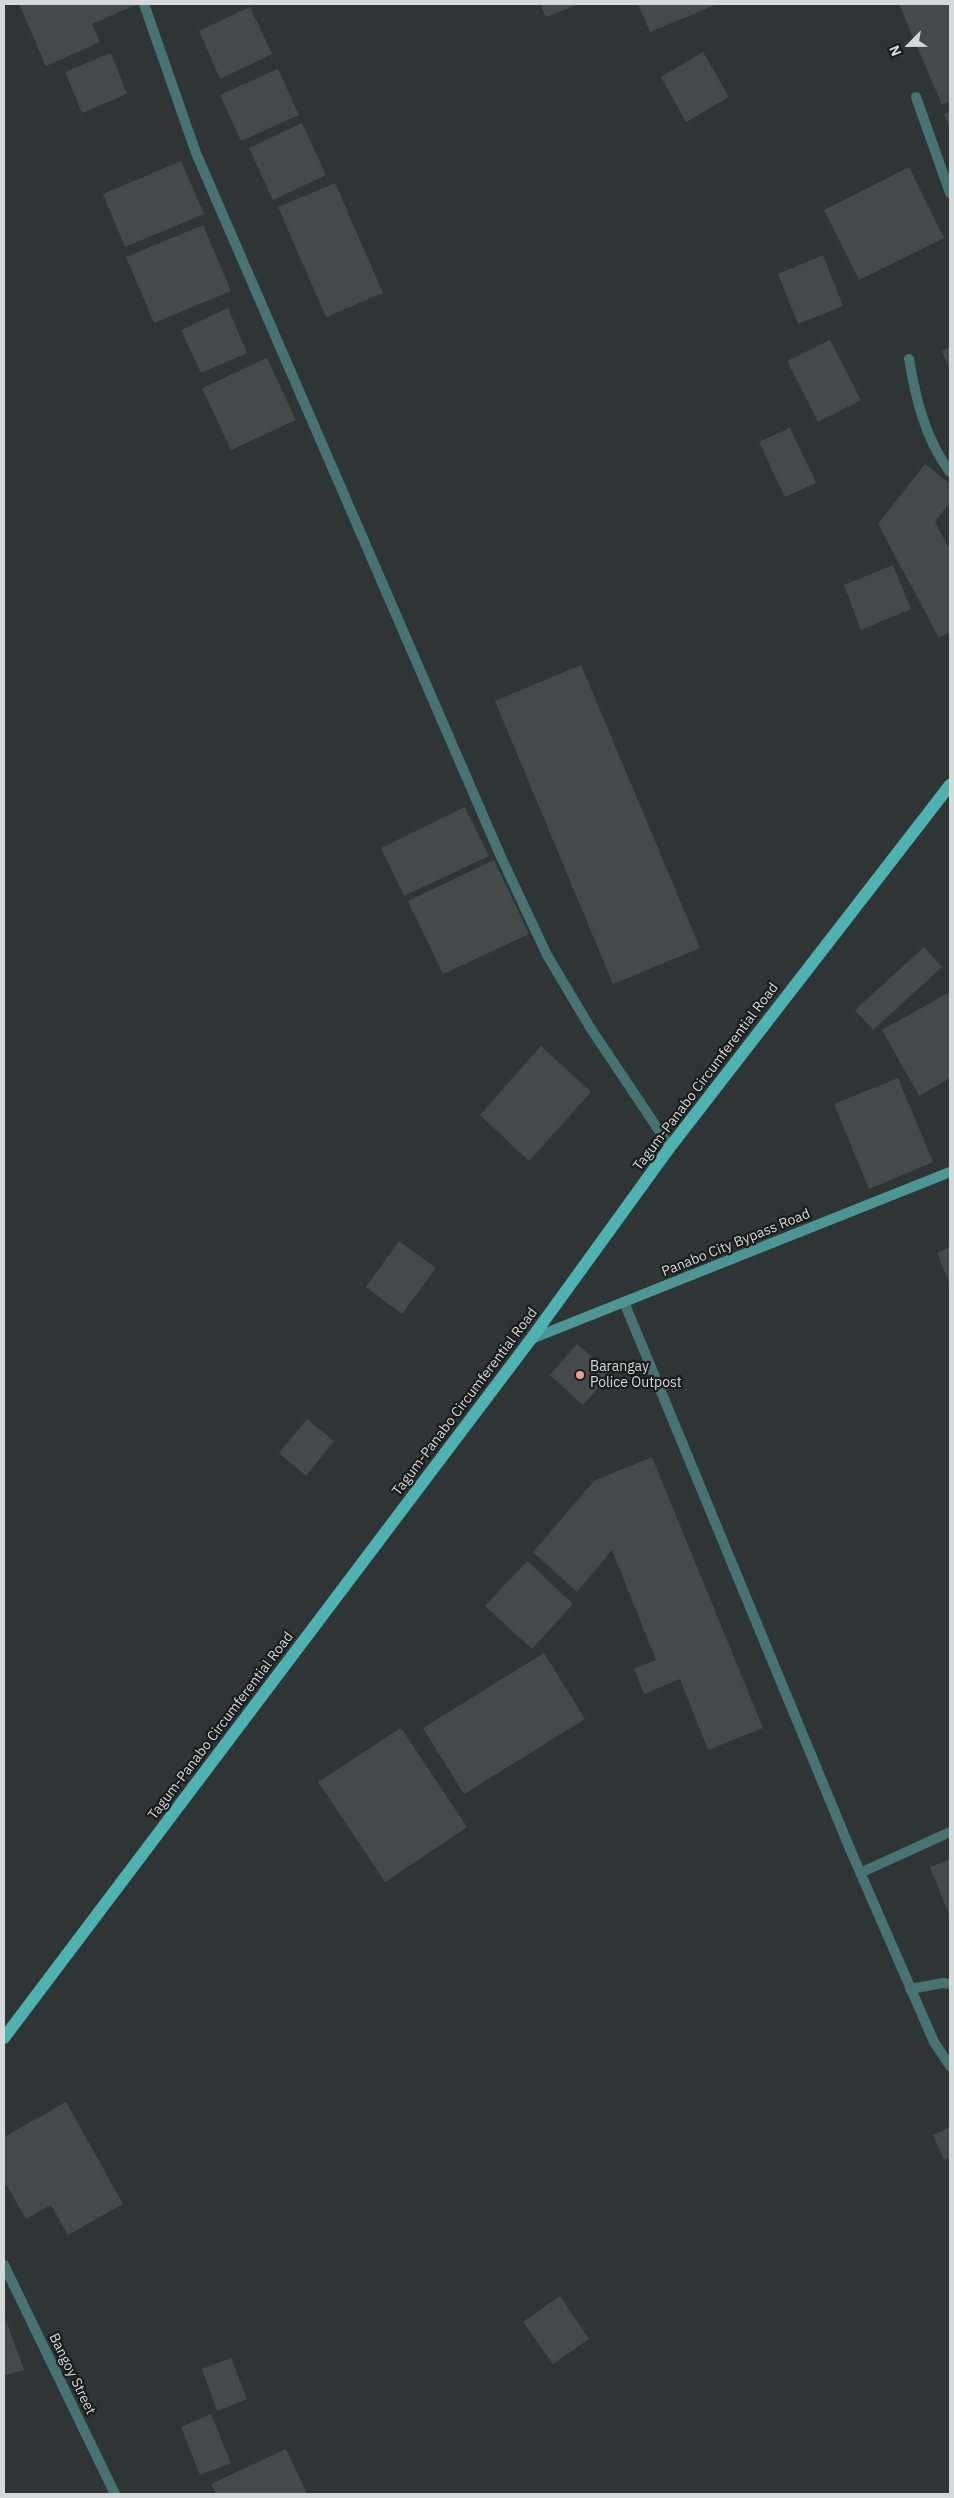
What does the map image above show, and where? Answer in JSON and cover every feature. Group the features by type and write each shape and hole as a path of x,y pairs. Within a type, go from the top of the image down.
{"main road":[{"name":"Tagum-Panabo Circumferential Road","path":"4,2038 532,1339 670,1147 950,785"},
{"name":"Panabo City Bypass Road","path":"532,1339 950,1172"}],"street":[{"path":"144,4 196,153 501,857 547,955 591,1030 670,1147"},
{"path":"916,97 950,193"},
{"path":"909,359 923,422 937,452 950,472"},
{"path":"624,1302 860,1873 934,2042 950,2066"},
{"path":"860,1873 950,1832"},
{"path":"910,1989 943,1983 950,1984"},
{"name":"Bangoy Street","path":"4,2265 114,2494"}],"building":[{"path":"19,4 138,4 92,24 100,42 46,66"},
{"path":"540,4 579,4 546,17"},
{"path":"638,4 717,4 650,32"},
{"path":"899,4 950,4 950,101 942,105"},
{"path":"250,7 272,54 220,79 199,31"},
{"path":"703,52 729,97 686,122 661,77"},
{"path":"111,53 127,94 82,113 65,72"},
{"path":"278,69 299,115 241,141 220,95"},
{"path":"950,111 950,129 944,114"},
{"path":"302,123 326,175 273,200 249,148"},
{"path":"181,161 204,214 125,247 103,194"},
{"path":"909,167 944,238 859,280 824,210"},
{"path":"335,183 383,293 326,317 278,207"},
{"path":"203,225 231,291 154,323 126,257"},
{"path":"823,255 843,306 798,324 778,274"},
{"path":"228,308 247,353 201,373 181,330"},
{"path":"830,340 861,400 818,422 787,361"},
{"path":"950,347 950,370 942,351"},
{"path":"267,358 296,420 231,450 202,388"},
{"path":"790,428 816,483 785,497 759,442"},
{"path":"925,464 950,484 950,502 935,522 950,550 950,632 939,638 878,524"},
{"path":"893,565 911,609 861,630 844,585"},
{"path":"581,665 700,948 613,984 495,701"},
{"path":"465,807 489,856 404,896 381,848"},
{"path":"494,860 529,934 443,974 408,901"},
{"path":"924,947 942,967 873,1030 855,1010"},
{"path":"950,992 950,1078 919,1096 882,1030"},
{"path":"541,1046 591,1092 529,1161 480,1115"},
{"path":"898,1078 933,1162 869,1189 834,1104"},
{"path":"399,1241 436,1268 402,1314 366,1287"},
{"path":"950,1247 950,1285 937,1253"},
{"name":"Barangay Police Outpost","path":"577,1344 611,1374 583,1405 550,1375"},
{"path":"307,1419 334,1441 306,1476 279,1453"},
{"path":"652,1457 763,1728 708,1750 680,1679 644,1694 634,1669 656,1660 612,1550 577,1592 533,1552 594,1481"},
{"path":"527,1561 573,1604 532,1649 485,1606"},
{"path":"544,1653 585,1719 464,1794 423,1728"},
{"path":"401,1728 467,1827 385,1882 318,1782"},
{"path":"950,1859 950,1917 930,1867"},
{"path":"66,2102 123,2204 68,2235 51,2205 26,2219 4,2181 4,2137"},
{"path":"950,2127 950,2157 944,2160 933,2135"},
{"path":"560,2296 589,2339 553,2364 523,2322"},
{"path":"4,2315 24,2370 7,2375 4,2373"},
{"path":"231,2358 247,2399 217,2411 202,2369"},
{"path":"211,2414 231,2463 200,2475 181,2427"},
{"path":"286,2449 307,2494 216,2494 211,2484"}],"place":[{"name":"Barangay Police Outpost","path":"580,1375"}]}
